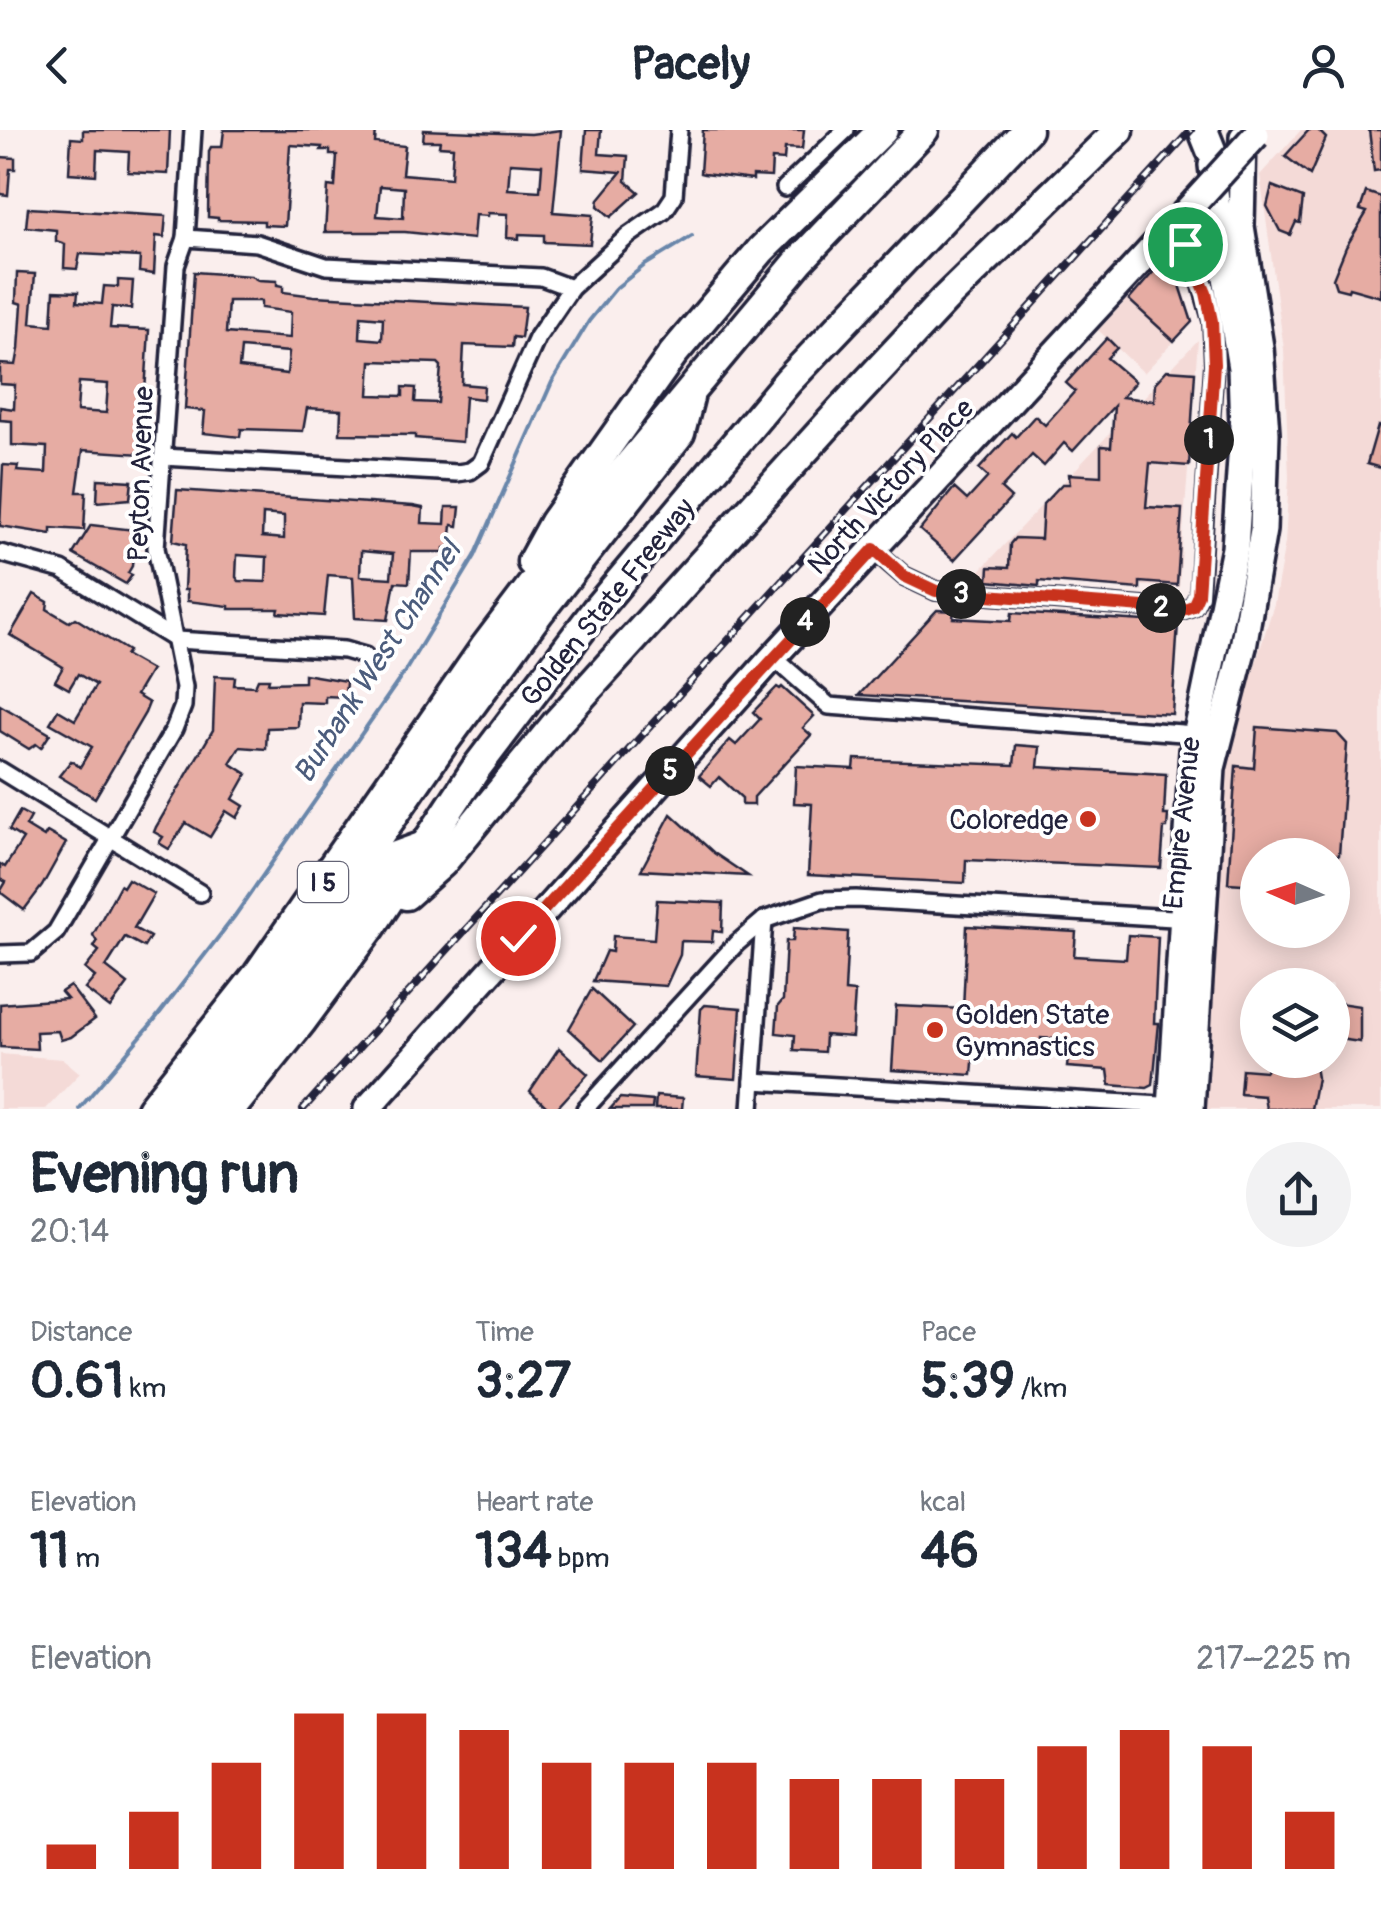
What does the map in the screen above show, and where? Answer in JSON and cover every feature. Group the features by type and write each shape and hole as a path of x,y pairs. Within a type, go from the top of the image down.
{"highway":[{"path":"485,647 554,522 673,354 761,250 883,130"},
{"name":"I 5","path":"151,1109 258,974 485,647 563,544 800,260 924,130"},
{"path":"371,926 442,863 556,724 946,298 1119,130"},
{"name":"Golden State Freeway","path":"231,1109 301,1022 428,845 477,768 608,595 788,381 1015,136"},
{"path":"178,1109 278,980 540,611 680,434 692,387"},
{"path":"202,1109 283,1007 390,858 428,845"}],"main road":[{"name":"North Victory Place","path":"367,1109 772,657 1194,202 1254,132"},
{"name":"Empire Avenue","path":"1191,919 1212,768 1252,605 1264,514 1266,433 1260,348 1241,226 1254,132"},
{"name":"Empire Avenue","path":"1181,1108 1195,734 1235,548 1243,429 1241,368 1208,137"}],"street":[{"name":"Peyton Avenue","path":"0,954 30,953 56,932 174,729 183,706 176,640 156,548 176,266 186,238 193,130"},
{"path":"163,458 457,474 475,469 538,338 571,288 670,204 674,196 679,130"},
{"path":"785,188 846,130"},
{"path":"874,549 904,576 936,591 1182,610 1193,606 1198,595 1214,364 1212,321 1197,269 1172,223"},
{"path":"186,238 257,243 326,266 541,277 571,288"},
{"path":"0,553 62,570 176,640 344,650 365,656"},
{"path":"772,657 828,706 1195,734"},
{"path":"0,770 200,892"},
{"path":"585,1109 736,944 764,920 806,903 837,898 1191,919"},
{"path":"751,1109 764,920"},
{"path":"753,1081 1181,1108"}],"shaded area":[{"path":"1301,130 1381,130 1381,1109 1205,1109 1214,871 1225,763 1274,604 1285,543 1289,478 1284,349 1260,175"},
{"path":"1162,267 1173,271 1185,294 1192,322 1144,373 1098,330"},
{"path":"1198,340 1179,587 971,580"},
{"path":"0,1054 63,1059 80,1073 46,1109 0,1109"}],"building":[{"path":"83,130 170,130 168,174 128,172 129,152 97,150 96,175 69,173 71,138 83,139"},
{"path":"224,130 376,130 375,143 405,146 402,174 451,178 453,147 439,146 440,141 423,141 424,130 531,134 561,130 553,212 593,215 590,244 544,242 544,235 519,234 519,239 507,238 508,214 488,213 475,215 473,239 405,232 325,232 328,186 335,187 337,155 330,155 330,150 321,150 322,147 290,145 285,226 264,225 264,221 218,220 208,217 209,151 211,147 222,147","holes":["510,163 542,165 540,191 508,189","380,186 404,188 403,218 377,216"]},
{"path":"586,130 601,130 599,154 628,156 626,181 639,192 611,217 598,206 599,199 621,172 583,169"},
{"path":"703,130 804,130 802,149 785,148 784,160 772,159 771,177 753,176 753,180 700,173"},
{"path":"1309,130 1318,130 1326,138 1310,175 1285,156"},
{"path":"1369,130 1381,130 1381,170 1374,171"},
{"path":"0,157 15,158 8,195 0,194"},
{"path":"1272,186 1303,198 1300,223 1296,222 1290,235 1280,231 1267,206"},
{"path":"1366,192 1381,197 1381,297 1336,288 1333,279 1367,212 1360,210"},
{"path":"28,208 166,216 164,237 156,236 154,274 139,272 140,257 80,254 77,269 64,268 65,244 56,241 56,230 26,227"},
{"path":"1162,267 1170,268 1179,282 1192,322 1174,341 1129,300"},
{"path":"194,272 277,281 283,292 314,296 525,307 521,338 513,337 512,347 464,345 462,384 484,386 483,399 465,397 462,442 415,435 340,434 341,410 307,408 303,431 241,429 240,437 203,433 205,411 185,409","holes":["228,301 261,301 261,308 291,312 290,338 226,333","361,316 383,318 382,340 360,338","241,348 289,352 287,374 239,368","371,361 441,366 438,403 415,402 416,388 403,387 403,396 369,395"]},
{"path":"17,273 35,274 31,323 52,325 54,291 78,292 77,302 102,304 104,286 118,287 118,280 133,281 131,309 112,307 110,328 149,330 141,454 83,450 77,492 86,492 84,530 51,528 51,534 0,526 3,465 18,466 17,471 46,473 47,447 12,445 12,421 0,420 0,407 14,409 15,385 0,384 0,364 16,365 22,304 16,302","holes":["79,382 108,384 106,413 77,411"]},
{"path":"1107,338 1117,348 1107,358 1135,382 1122,397 1154,401 1155,383 1167,370 1195,372 1189,466 1150,463 1146,507 1182,509 1177,585 1140,582 1140,589 988,581 989,567 1009,568 1010,544 1015,538 1041,539 1043,504 1062,484 1070,484 1069,474 1101,476 1101,446 1111,447 1114,406 1073,451 1064,443 1044,466 1032,455 1001,489 1011,498 954,560 920,530 954,488 967,500 988,477 979,469 1012,433 1016,437 1035,416 1045,425 1075,391 1066,383"},
{"path":"1381,426 1381,468 1367,464"},
{"path":"98,479 132,481 130,499 97,502"},
{"path":"177,490 413,506 423,508 422,523 445,524 446,507 460,507 458,526 452,525 450,547 444,548 444,552 411,552 409,583 395,582 388,620 355,618 353,577 328,575 324,616 278,613 279,609 229,609 187,601 186,544 173,541","holes":["263,514 284,516 284,539 262,537","361,551 393,554 391,578 360,576","237,555 267,557 266,582 239,581"]},
{"path":"91,525 135,530 128,573 132,575 126,584 73,554"},
{"path":"34,594 48,602 47,609 69,622 75,618 151,670 136,695 149,703 145,713 95,798 59,776 71,761 80,767 92,747 50,723 58,710 75,720 96,685 78,674 69,689 55,681 63,667 10,635"},
{"path":"937,610 954,611 953,618 1011,621 1012,613 1178,623 1172,714 859,695"},
{"path":"304,674 346,681 345,697 325,696 325,703 299,702 298,727 267,728 266,749 240,747 230,763 247,774 233,799 244,806 237,818 226,811 210,837 186,823 169,849 159,843 163,837 154,832 156,827 213,730 215,676 235,677 234,685 255,686 258,679 269,679 268,683 304,682"},
{"path":"777,687 782,687 814,716 803,728 811,735 754,797 754,805 742,805 742,798 719,777 711,786 699,776 730,740 736,745 760,719 753,712"},
{"path":"0,705 50,734 41,748 36,744 29,749 0,731"},
{"path":"1257,727 1337,733 1347,744 1340,838 1240,838 1240,884 1228,883 1236,766 1254,768"},
{"path":"1016,745 1040,747 1038,767 1166,774 1164,815 1168,815 1161,868 966,860 965,883 808,875 812,804 794,803 796,766 854,769 855,759 1014,765"},
{"path":"20,811 31,817 26,826 44,837 47,832 66,843 24,910 0,892 6,882 0,879 0,864 5,867 23,839 9,830"},
{"path":"671,814 714,853 748,876 641,870"},
{"path":"128,879 154,894 134,928 150,937 144,947 125,937 106,967 128,984 110,1008 85,989 95,977 85,969 99,951 94,947 97,942 93,935 120,885 123,887"},
{"path":"657,900 723,903 722,932 713,931 712,942 681,941 680,955 666,986 593,981 606,951 612,952 613,936 654,939"},
{"path":"967,926 1076,932 1074,956 1126,959 1128,935 1158,937 1154,1023 1159,1023 1153,1085 1110,1085 1108,1070 1067,1067 1070,1040 1041,1038 1040,1055 974,1050 972,1075 892,1070 896,1006 963,1009"},
{"path":"794,928 848,932 845,991 855,992 852,1037 825,1035 824,1052 794,1050 795,1035 776,1033 778,1006 783,1000 786,941 793,941"},
{"path":"70,986 95,1019 61,1040 58,1031 36,1032 37,1049 0,1047 0,1004 67,999 61,992"},
{"path":"592,989 633,1027 603,1060 569,1029"},
{"path":"705,1005 741,1008 736,1079 696,1076 701,1009"},
{"path":"1350,1005 1360,1006 1360,1042 1350,1041"},
{"path":"559,1048 588,1074 556,1109 549,1109 530,1091"},
{"path":"1241,1078 1317,1078 1311,1109 1266,1109 1264,1096 1240,1094"},
{"path":"656,1096 683,1098 682,1109 655,1109"},
{"path":"620,1098 653,1101 652,1109 610,1109"}],"waterway":[{"name":"Burbank West Channel","path":"79,1109 234,917 404,673 475,556 552,382 589,321 616,288 692,236"}],"railway":[{"path":"303,1109 1191,130"}],"place":[{"name":"Coloredge","path":"1088,819"},
{"name":"Golden State Gymnastics","path":"935,1030"}],"route":[{"path":"518,938 874,549 904,576 936,591 1182,610 1193,606 1198,595 1214,364 1206,293 1185,244"}]}
